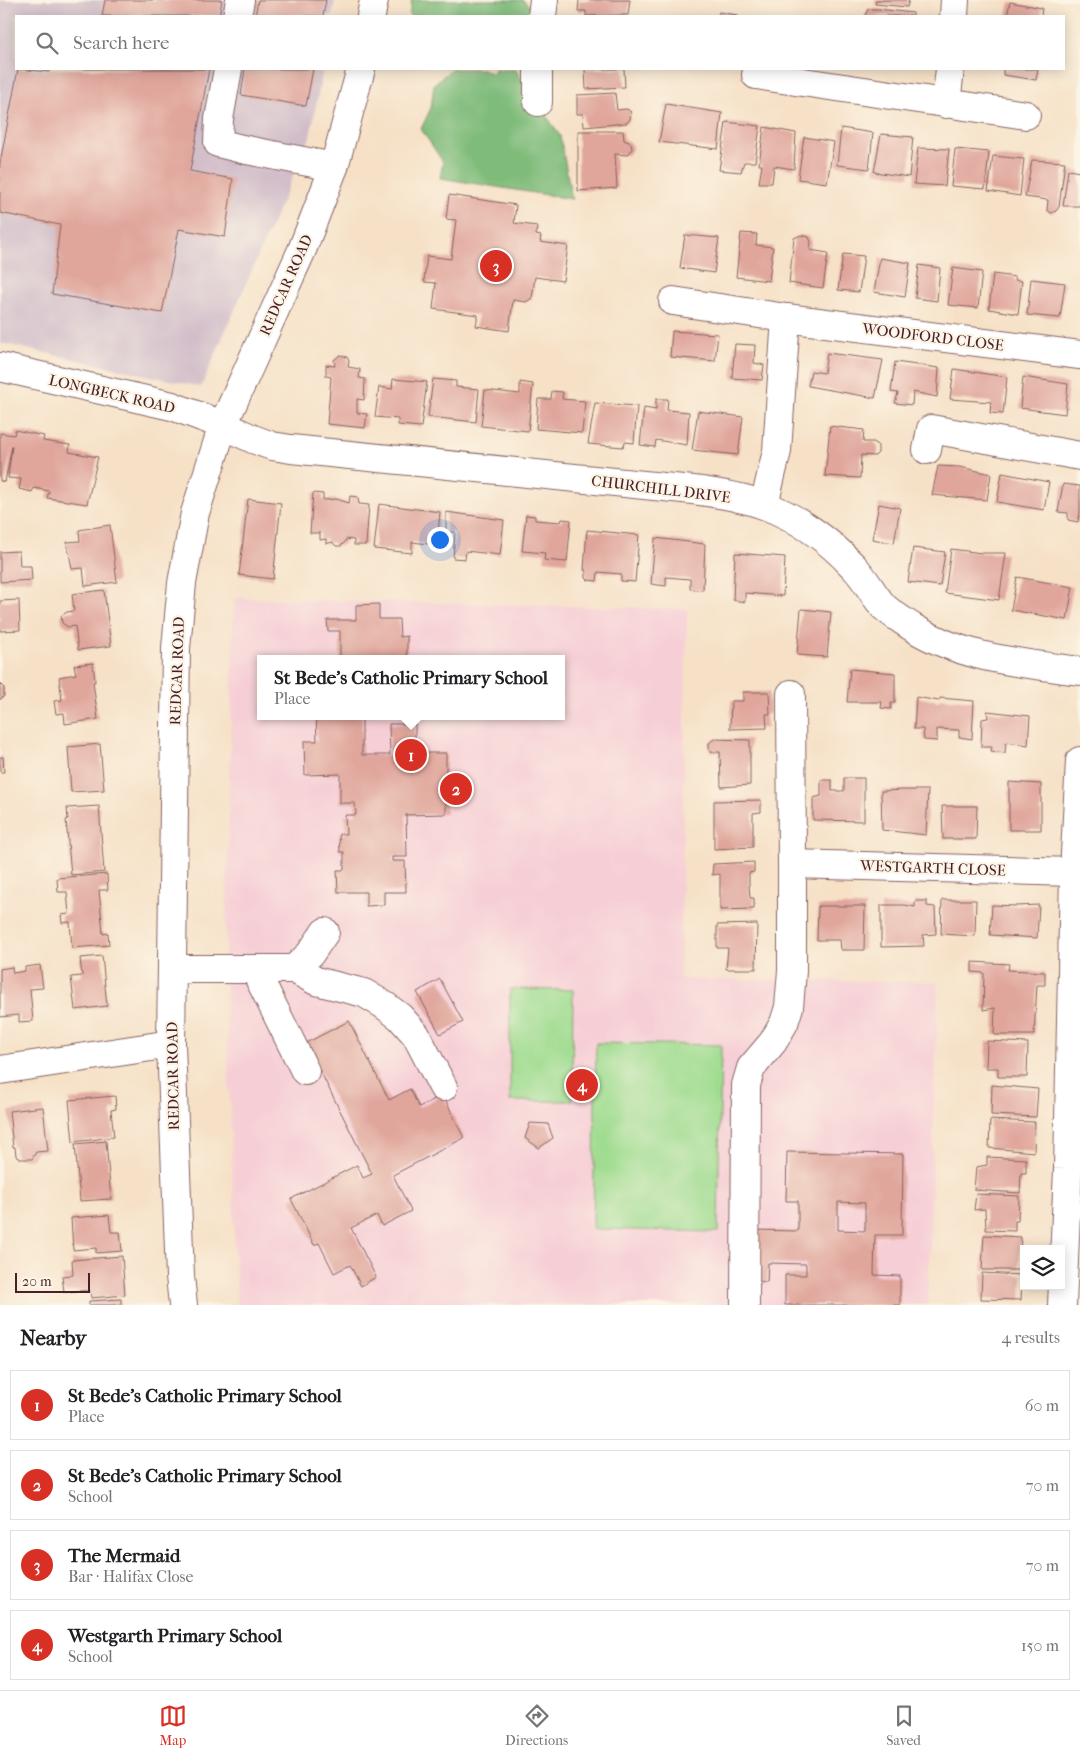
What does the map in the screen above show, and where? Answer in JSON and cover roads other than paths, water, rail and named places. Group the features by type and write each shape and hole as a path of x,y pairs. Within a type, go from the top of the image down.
{"street":[{"path":"237,15 240,0"},
{"path":"371,15 374,0"},
{"path":"542,15 544,0"},
{"path":"954,15 955,0"},
{"path":"228,70 219,119 218,143 334,167"},
{"name":"REDCAR ROAD","path":"183,1305 180,1276 171,1044 176,648 182,583 195,513 223,425 302,250 334,167 361,70"},
{"path":"538,70 538,102"},
{"path":"946,104 950,70"},
{"path":"756,75 946,104 1026,114"},
{"name":"WOODFORD CLOSE","path":"673,301 786,318 1080,356"},
{"path":"764,505 777,450 786,318"},
{"name":"LONGBECK ROAD","path":"0,367 172,406 223,425"},
{"name":"CHURCHILL DRIVE","path":"223,425 254,440 291,450 693,490 722,494 764,505 795,520 827,541 855,568 885,607 931,638 956,649 990,658 1080,671"},
{"path":"927,450 931,428 1080,456"},
{"path":"745,1305 746,1085 751,1068 773,1042 784,1023 789,1007 792,971 791,694"},
{"path":"1062,1305 1068,1169 1074,872 1080,761"},
{"name":"WESTGARTH CLOSE","path":"792,864 1074,872"},
{"path":"294,969 310,954 325,932"},
{"path":"172,969 294,969 316,981 364,992 400,1017 416,1035 443,1088"},
{"path":"255,970 304,1071"},
{"path":"0,1070 171,1044"}],"place":[{"name":"The Mermaid","path":"496,266"},
{"name":"St Bede’s Catholic Primary School","path":"411,755"},
{"name":"St Bede's Catholic Primary School","path":"456,789"},
{"name":"Westgarth Primary School","path":"582,1085"}]}
